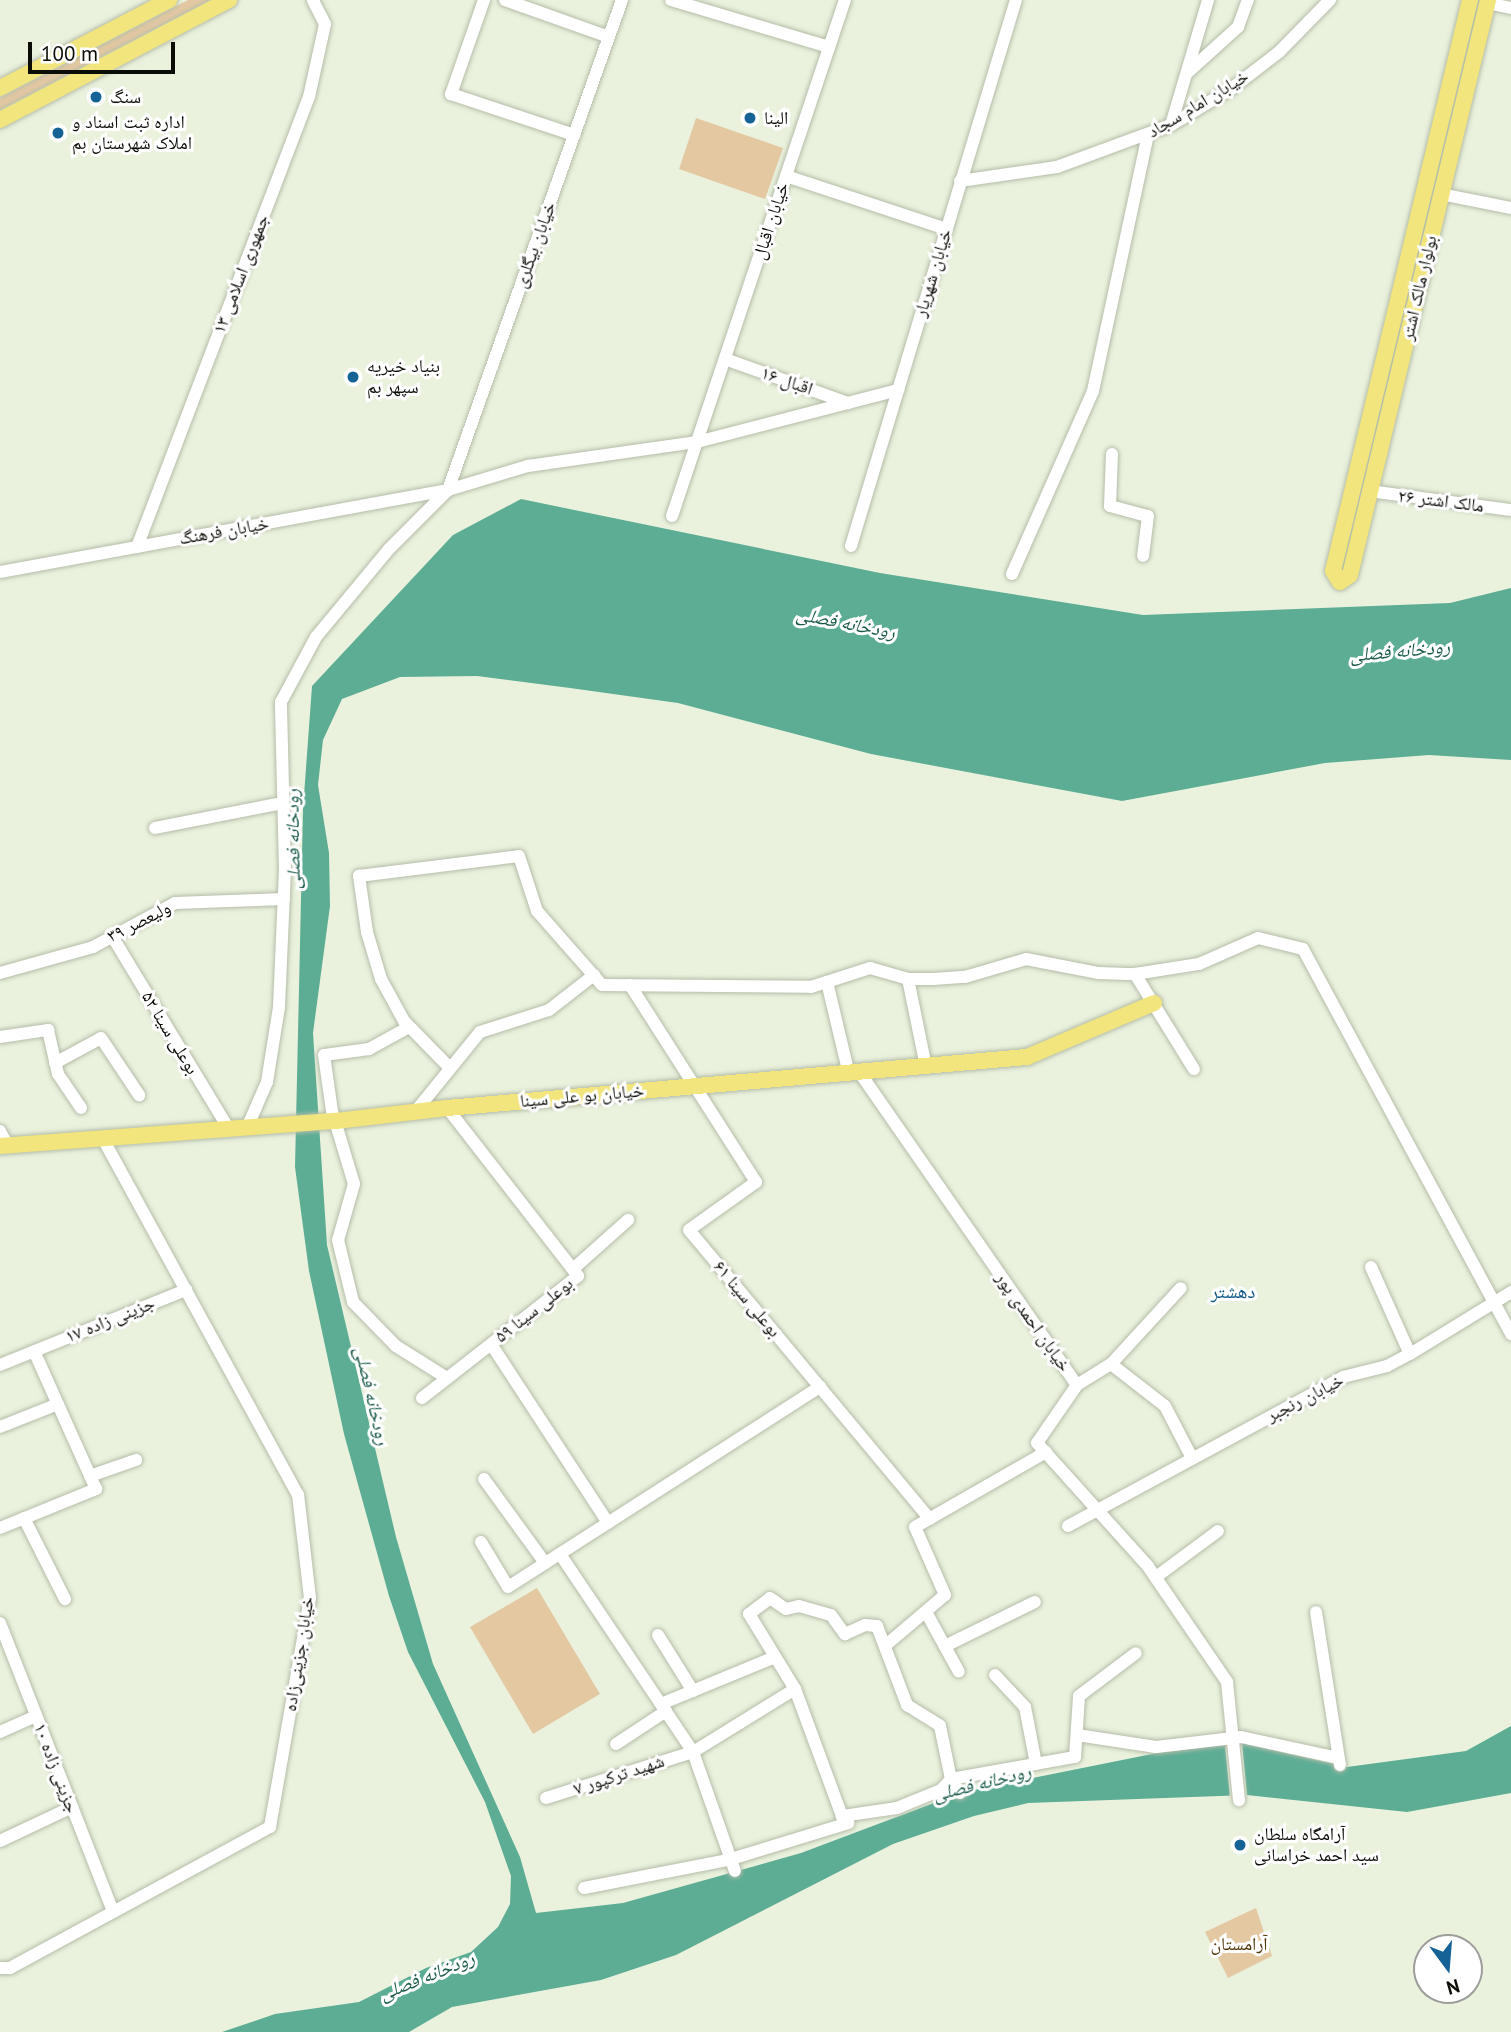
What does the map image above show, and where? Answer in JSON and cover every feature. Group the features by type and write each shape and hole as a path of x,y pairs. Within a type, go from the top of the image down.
{"main road":[{"path":"0,89 169,0"},
{"path":"0,120 229,0"},
{"name":"بولوار مالک اشتر","path":"1470,0 1333,571 1340,582 1350,575 1487,1"},
{"path":"1412,241 1429,245"},
{"name":"خیابان بو علی سینا","path":"3,1141 103,1139 336,1121 447,1108 1027,1057 1154,1003"}],"street":[{"name":"جمهوری اسلامی ۱۳","path":"137,547 309,97 325,24 313,0"},
{"path":"484,0 451,94 574,135"},
{"path":"505,0 609,37"},
{"name":"خیابان بیگلری","path":"448,490 622,0"},
{"path":"671,0 829,47"},
{"name":"خیابان اقبال","path":"672,516 845,0"},
{"name":"خیابان شهریار","path":"851,546 1016,0"},
{"path":"1171,125 1208,0"},
{"path":"1186,74 1238,27 1248,0"},
{"name":"خیابان امام سجاد","path":"960,181 1057,167 1171,125 1231,89 1270,59 1330,0"},
{"path":"1487,1 1511,8"},
{"path":"1013,574 1093,391 1148,135"},
{"path":"786,176 946,229"},
{"path":"1441,194 1511,208"},
{"name":"اقبال ۱۶","path":"725,359 849,403"},
{"name":"خیابان فرهنگ","path":"0,572 448,490 528,466 697,442 898,390"},
{"path":"1112,454 1110,506 1148,516 1143,556"},
{"path":"247,1128 267,1082 278,1007 284,899 281,702 316,637 389,549 448,490"},
{"name":"مالک اشتر ۲۶","path":"1370,491 1511,510"},
{"path":"155,828 282,803"},
{"path":"449,1067 409,1027 391,1001 373,956 356,881 359,876 519,856 537,911 602,985 811,987 870,968 908,979 965,977 1026,959 1098,973 1135,974 1199,964 1258,937 1303,949 1511,1334"},
{"name":"ولیعصر ۳۹","path":"0,973 93,947 175,903 284,899"},
{"name":"بوعلی سینا ۵۲","path":"111,936 229,1129"},
{"path":"1135,974 1194,1069"},
{"path":"415,1112 480,1032 549,1010 594,975"},
{"path":"908,979 926,1067"},
{"path":"827,982 854,1074"},
{"path":"630,985 696,1086"},
{"path":"409,1027 369,1049 324,1055 336,1121 354,1184 338,1240 348,1290 365,1317 396,1346 447,1378"},
{"path":"0,1037 48,1030 55,1063 81,1108"},
{"path":"55,1063 101,1038 139,1095"},
{"name":"خیابان احمدی پور","path":"854,1074 1077,1385 1037,1443 1046,1452"},
{"name":"بوعلی سینا ۶۱","path":"696,1086 756,1182 690,1230 930,1518"},
{"name":"بوعلی سینا ۵۹","path":"422,1398 578,1276 447,1108"},
{"name":"خیابان جزینی‌زاده","path":"0,1968 10,1968 270,1827 310,1598 298,1495 103,1139"},
{"path":"573,1269 628,1220"},
{"path":"1371,1267 1410,1354"},
{"path":"1077,1385 1111,1364 1181,1288"},
{"name":"جزینی زاده ۱۷","path":"0,1365 186,1290"},
{"name":"خیابان رنجبر","path":"1068,1525 1343,1377 1387,1366 1410,1354 1511,1292"},
{"path":"491,1344 608,1523"},
{"path":"0,1528 96,1489 34,1351"},
{"path":"1111,1364 1165,1406 1192,1458"},
{"path":"481,1542 508,1587 820,1387"},
{"path":"0,1427 58,1404"},
{"path":"886,1645 945,1595 915,1527 1046,1452 1100,1508 1156,1577 1227,1682 1239,1798"},
{"path":"90,1476 136,1460"},
{"path":"484,1479 545,1563"},
{"path":"24,1518 65,1599"},
{"path":"1156,1577 1218,1531"},
{"path":"560,1553 693,1752 731,1865"},
{"path":"848,1824 794,1689 749,1614 770,1598 786,1609 799,1606 831,1615 845,1634 865,1625 877,1626 907,1704 940,1726 951,1779 960,1793"},
{"path":"945,1646 1035,1601"},
{"path":"926,1612 959,1672"},
{"path":"1077,1735 1156,1748 1234,1740 1339,1761 1316,1612"},
{"name":"جزینی زاده ۱۰","path":"0,1623 113,1912"},
{"path":"658,1635 693,1691"},
{"path":"584,1888 731,1865 897,1808 941,1790 951,1779 1075,1757 1079,1696 1136,1653"},
{"path":"616,1744 663,1708 693,1691 775,1657"},
{"path":"995,1675 1025,1707 1036,1764"},
{"name":"شهید ترکپور ۷","path":"546,1798 693,1752 794,1689"},
{"path":"0,1732 36,1716"},
{"path":"0,1841 72,1807"}],"green space":[{"path":"188,0 210,0 0,110 0,98"},
{"path":"696,118 783,148 765,199 679,169"},
{"path":"537,1588 600,1694 533,1734 470,1627"},
{"name":"آرامستان","path":"1256,1908 1272,1956 1228,1978 1205,1932"}],"water":[{"name":"رودخانه فصلی","path":"521,499 880,573 1143,615 1450,603 1511,588 1511,760 1429,755 1325,763 1122,801 871,754 678,703 570,688 477,676 400,677 342,699 323,740 318,785 329,853 330,906 313,1033 327,1245 396,1537 433,1664 520,1857 536,1913 623,1903 801,1853 963,1792 1157,1753 1242,1743 1347,1767 1466,1751 1511,1726 1511,1793 1407,1812 1247,1795 1028,1803 974,1816 893,1844 676,1955 601,1980 452,2007 409,2032 222,2032 275,2014 359,2002 426,1968 471,1952 498,1927 510,1904 511,1876 485,1802 408,1652 389,1596 344,1434 309,1271 295,1167 303,809 312,686 453,535"}],"pier":[{"path":"1242,1743 1247,1795 1230,1797 1225,1745"}],"place":[{"name":"سنگ","path":"96,97"},
{"name":"الینا","path":"750,118"},
{"name":"اداره ثبت اسناد و املاک شهرستان بم","path":"58,133"},
{"name":"بنیاد خیریه سپهر بم","path":"353,377"},
{"name":"آرامگاه سلطان سید احمد خراسانی","path":"1240,1845"}],"district":[{"name":"دهشتر","path":"1233,1292"}]}
